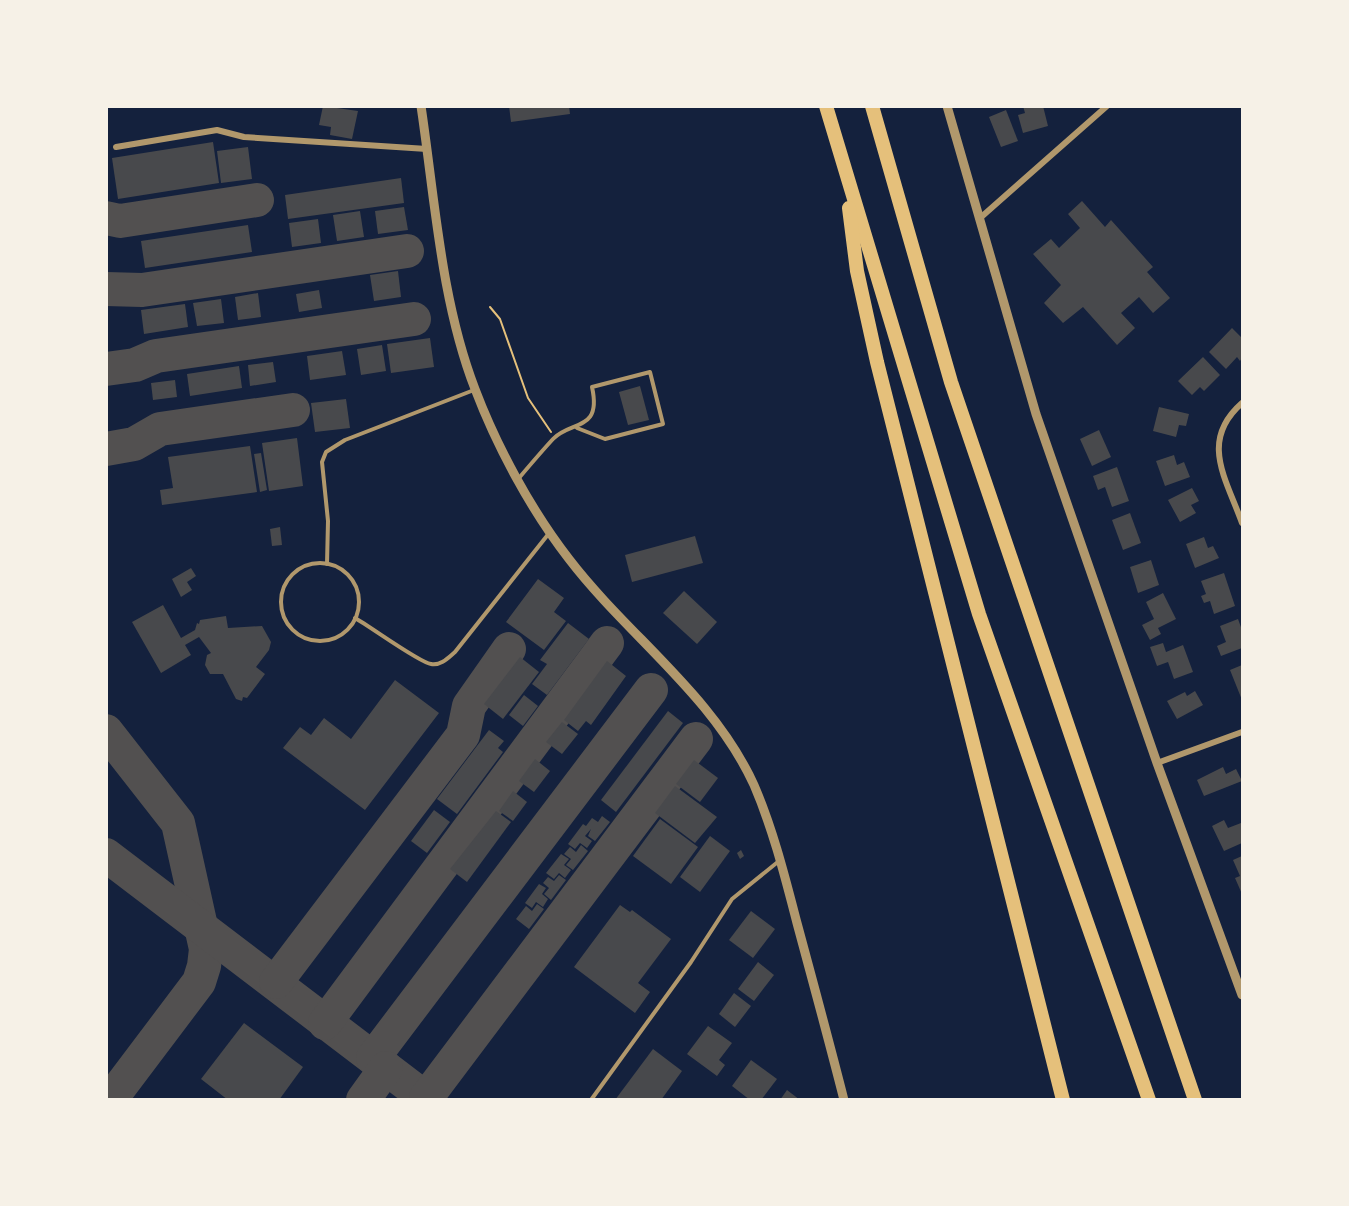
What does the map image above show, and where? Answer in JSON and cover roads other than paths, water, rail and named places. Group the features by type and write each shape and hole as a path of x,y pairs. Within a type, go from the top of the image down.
{"highway":[{"path":"826,106 979,614 1149,1100"},
{"path":"872,106 951,382 1195,1100"},
{"path":"845,173 856,271 1063,1100"}],"street":[{"path":"421,106 447,284 475,389 518,480 550,532 610,608 692,693 726,737 754,785 780,861 844,1100"},
{"path":"947,106 1036,414 1157,763 1242,995"},
{"path":"978,219 1107,106"},
{"path":"116,147 217,130 244,137 427,149"},
{"path":"1242,403 1228,416 1219,436 1219,459 1242,523"},
{"path":"1157,763 1242,732"}],"lane":[{"path":"518,480 554,438 577,428 589,418 595,401 592,387 650,372 663,424 605,439 577,428"},
{"path":"327,564 328,521 322,462 326,452 345,440 475,389"},
{"path":"355,618 424,661 431,664 441,663 455,652 550,532"},
{"path":"327,564 347,575 354,584 358,595 355,618 342,634 331,640 305,639 287,624 281,601 288,579 305,566 327,564"},
{"path":"591,1100 691,962 732,899 780,861"}]}
